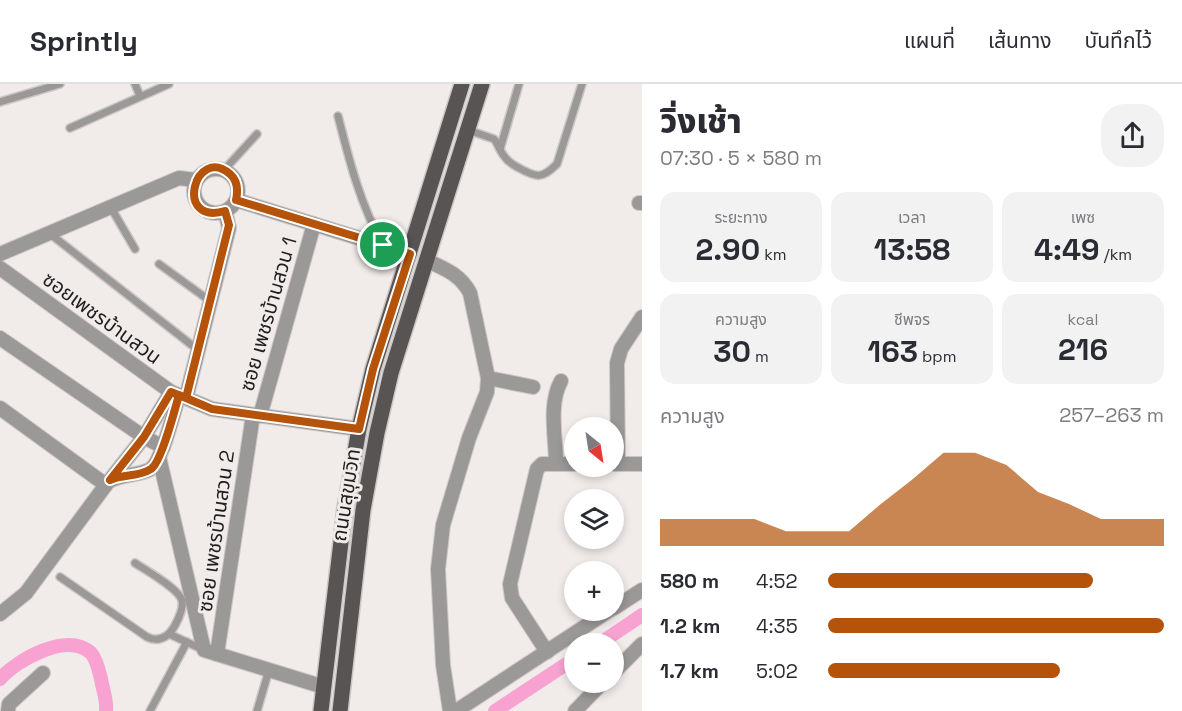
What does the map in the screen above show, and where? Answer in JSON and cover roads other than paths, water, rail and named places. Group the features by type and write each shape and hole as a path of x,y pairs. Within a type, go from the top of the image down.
{"main road":[{"name":"ถนนสุขุมวิท","path":"321,711 345,508 359,429 373,369 462,84"},
{"name":"ถนนสุขุมวิท","path":"340,711 363,510 377,433 391,374 482,84"}],"street":[{"path":"211,169 224,170 235,179 236,200 225,211 211,213 199,206 193,193 196,180 211,169"},
{"path":"0,254 178,178 196,180"},
{"path":"236,200 410,254"},
{"path":"108,482 150,470 156,465 179,395 198,350 229,228 225,211"},
{"name":"ซอย เพชรบ้านสวน 1","path":"256,415 314,224"},
{"path":"429,253 457,274 467,287 488,378 487,392 469,438 442,525 438,569 443,665 450,711"},
{"name":"ซอยเพชรบ้านสวน","path":"0,268 179,395 212,409 359,429"},
{"path":"616,417 617,363 621,349 642,317"},
{"path":"0,338 144,437 161,452 210,652 324,687"},
{"path":"488,378 533,387"},
{"path":"556,464 554,403 561,381"},
{"path":"0,614 26,593 108,482 179,395"},
{"path":"0,408 108,482"},
{"name":"ซอย เพชรบ้านสวน 2","path":"210,652 256,415"},
{"path":"547,652 513,598 510,584 537,469 542,464 564,464"},
{"path":"624,464 642,464"},
{"path":"624,601 642,590"},
{"path":"456,711 594,621"},
{"path":"624,662 642,644"},
{"path":"8,711 9,704 43,673"},
{"path":"575,711 592,693"}],"lane":[{"path":"0,102 60,84"},
{"path":"135,84 140,96"},
{"path":"70,129 169,84"},
{"path":"500,149 519,84"},
{"path":"467,130 494,139 502,155 512,164 532,176 540,176 549,172 557,164 582,84"},
{"path":"338,116 352,171 373,226 383,245"},
{"path":"224,170 258,134"},
{"path":"110,206 135,249"},
{"path":"49,233 198,350"},
{"path":"159,264 210,302"},
{"path":"60,577 149,638 159,639 169,634 183,607 182,599 177,592 135,563"},
{"path":"169,634 210,652"},
{"path":"150,711 187,642"},
{"path":"257,711 269,670"}],"waterway":[{"path":"615,633 642,615"},
{"path":"0,679 18,664 43,651 69,645 81,647 91,653 96,662 106,711"},
{"path":"495,711 564,666"}]}
